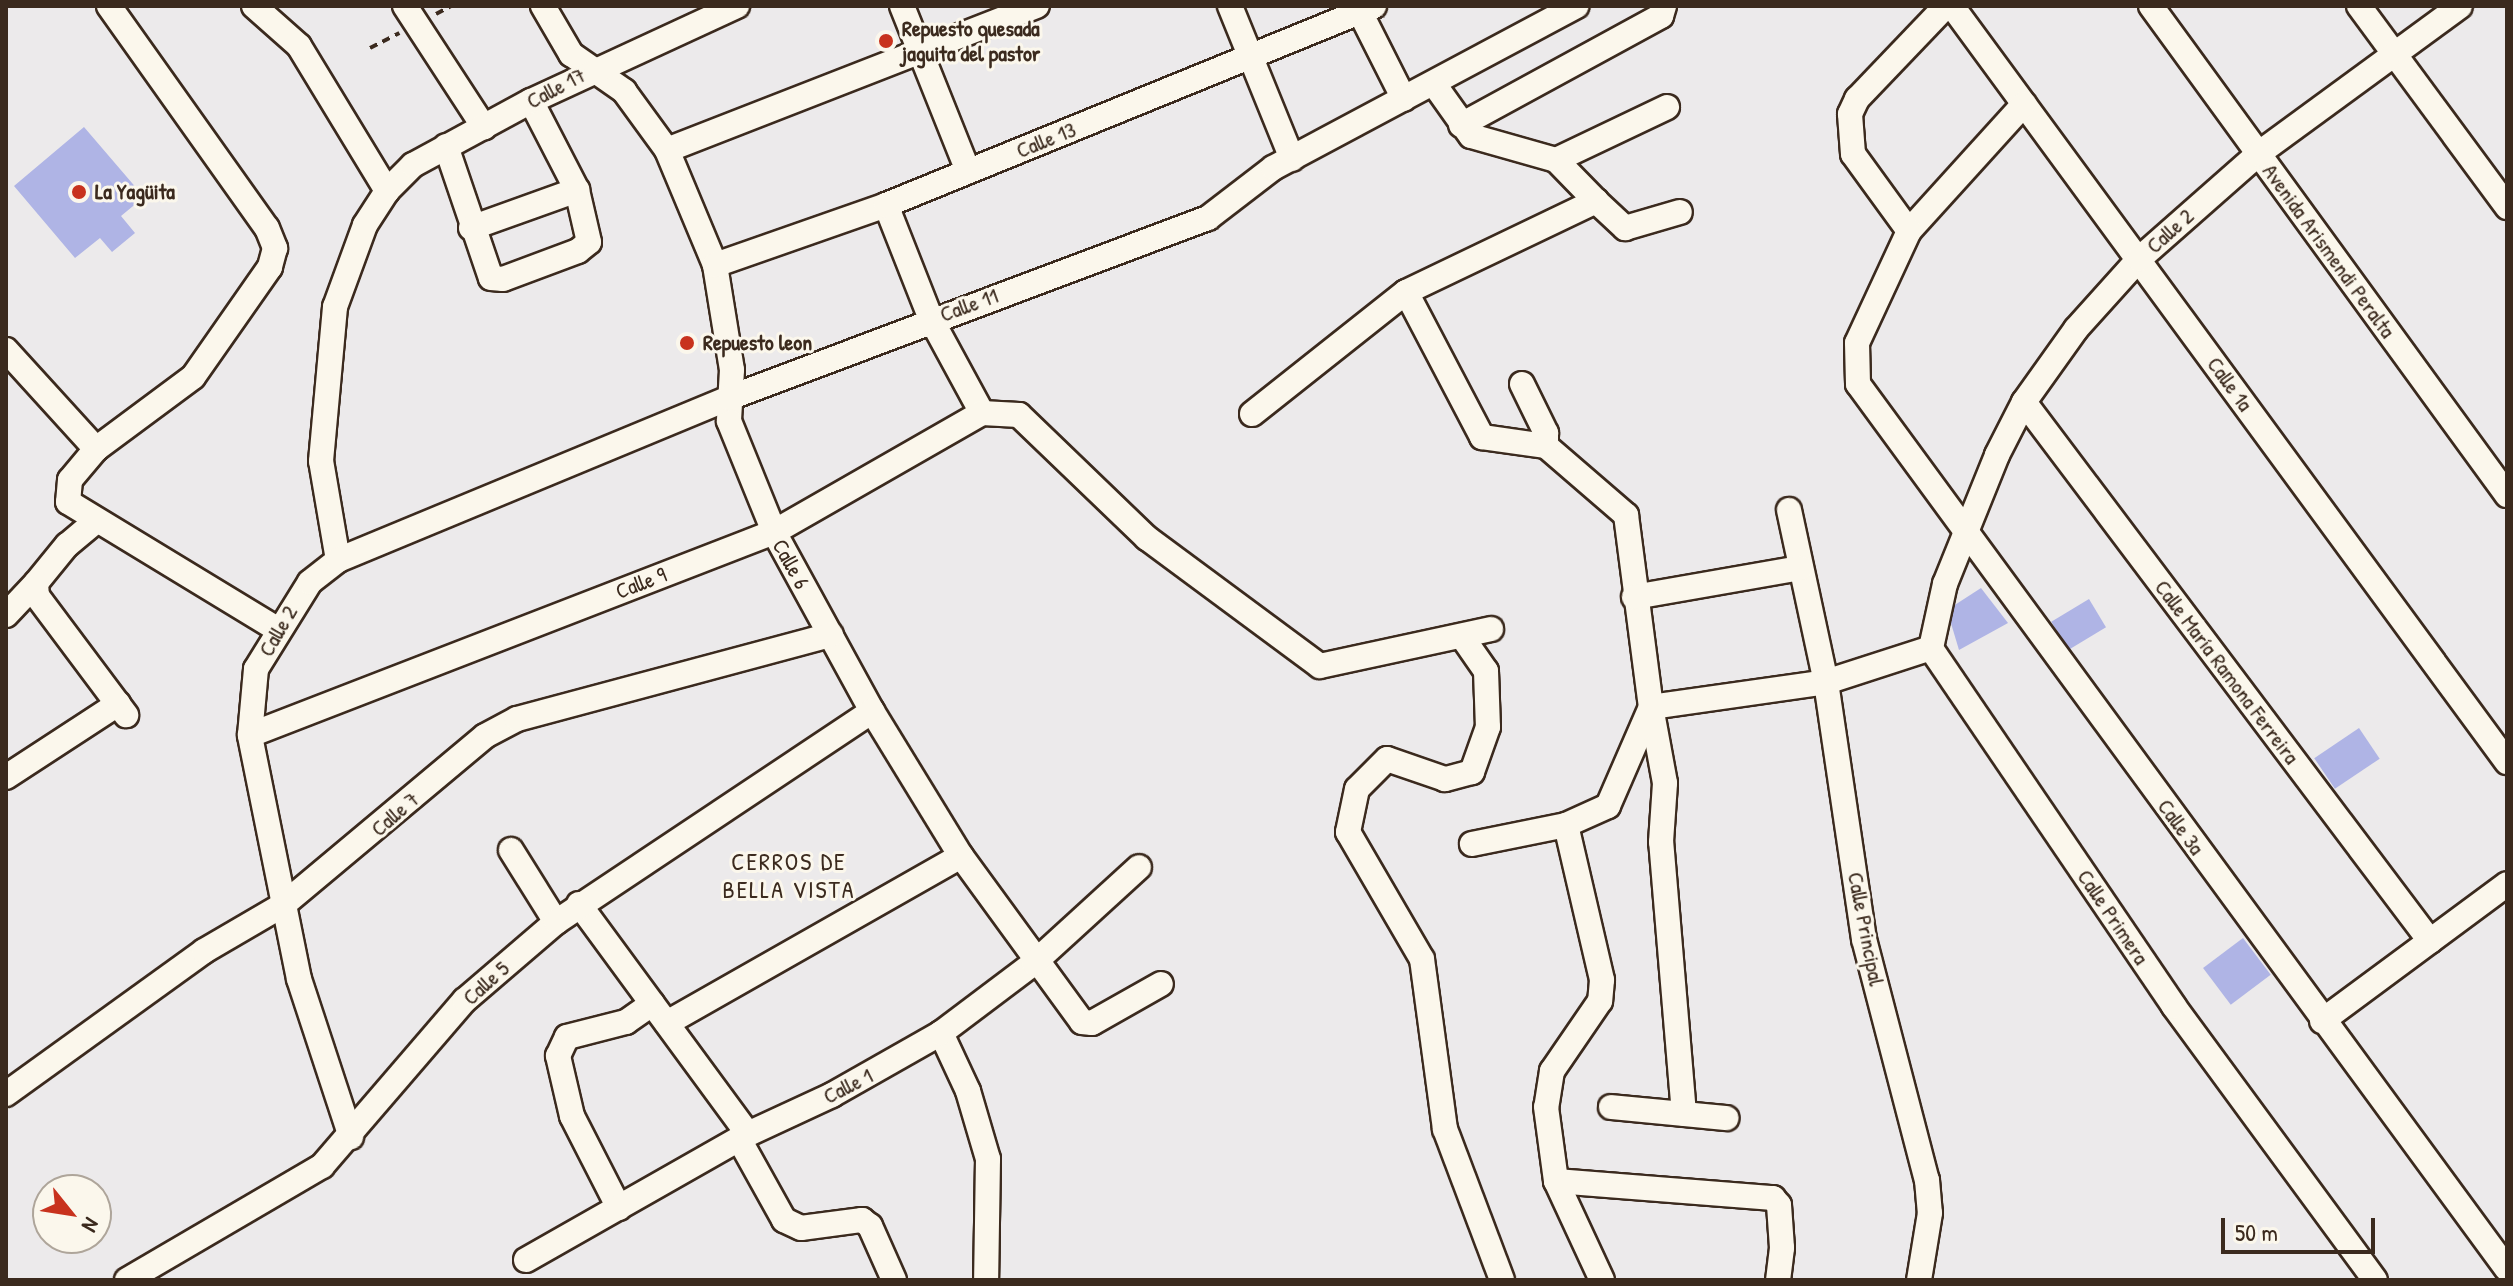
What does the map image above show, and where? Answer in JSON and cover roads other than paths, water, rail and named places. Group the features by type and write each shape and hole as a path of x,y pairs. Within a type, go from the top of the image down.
{"street":[{"path":"109,6 267,228 275,248 270,267 193,377 96,449 67,491 68,502 277,629"},
{"path":"254,6 299,46 387,191 365,225 335,307 321,461 338,560"},
{"path":"405,6 484,127"},
{"name":"Calle 6","path":"543,6 566,48 624,91 667,150 715,265 732,370 729,421 774,532 872,711 961,856 1034,963 1082,1022 1092,1023 1161,984"},
{"name":"Calle 17","path":"387,191 413,165 531,101 593,69 737,6"},
{"path":"902,6 968,171"},
{"path":"1230,6 1292,159"},
{"name":"Calle 11","path":"338,560 729,398 931,319 1208,218 1292,159 1576,6"},
{"path":"1949,6 1857,99 1850,114 1853,154 1909,231 2024,104"},
{"name":"Calle 1a","path":"1949,6 2139,259 2507,762"},
{"name":"Avenida Arismendi Peralta","path":"2151,6 2258,154 2502,478"},
{"path":"2359,6 2507,207"},
{"name":"Calle 2","path":"1965,530 2024,402 2076,329 2139,259 2258,154 2460,6"},
{"path":"667,150 922,53 1033,7"},
{"path":"1363,8 1404,99"},
{"name":"Calle 13","path":"715,265 886,205 1363,8"},
{"path":"1461,125 1664,8"},
{"path":"1434,84 1461,125 1494,145 1556,160 1625,228 1680,212"},
{"path":"446,146 484,270 491,278 503,279 589,242 577,190 531,101"},
{"path":"1556,160 1667,107"},
{"path":"471,228 577,190"},
{"path":"1252,414 1406,292 1596,201"},
{"path":"886,205 931,319 982,413 1019,415 1147,538 1320,666 1463,638 1491,629"},
{"name":"Calle 3a","path":"1909,231 1857,343 1858,384 2322,1021 2507,1269"},
{"path":"1406,292 1478,432 1489,441 1546,446 1626,515 1634,597 1665,783 1661,842 1684,1114"},
{"path":"6,350 96,449"},
{"path":"1522,384 1546,433 1546,446"},
{"name":"Calle María Ramona Ferreira","path":"2024,402 2430,941"},
{"name":"Calle 9","path":"250,735 774,532 982,413"},
{"name":"Calle Principal","path":"1789,510 1826,682 1864,939 1927,1180 1930,1213 1919,1280"},
{"path":"6,615 67,545 96,521"},
{"path":"1651,707 1826,682 1931,648 1965,530"},
{"name":"Calle 2","path":"338,560 310,582 277,629 256,669 250,735 299,979 351,1137"},
{"path":"1634,597 1801,568"},
{"path":"6,777 122,710 37,596 36,583"},
{"name":"Calle 7","path":"6,1094 204,951 283,905 485,736 517,719 831,635"},
{"path":"1463,638 1486,671 1488,727 1472,772 1445,779 1387,759 1357,789 1348,832 1422,959 1445,1129 1481,1237 1502,1280"},
{"name":"Calle Primera","path":"1931,648 2174,1006 2375,1280"},
{"path":"1472,844 1566,825 1608,806 1651,707"},
{"name":"Calle 5","path":"127,1280 322,1166 351,1137 465,1000 556,922 872,711"},
{"path":"1566,825 1602,980 1600,1001 1552,1071 1547,1088 1556,1181 1602,1280"},
{"path":"511,850 556,922"},
{"path":"619,1208 572,1116 558,1056 567,1037 660,1014 961,856"},
{"name":"Calle 1","path":"526,1260 743,1136 845,1088 941,1033 1034,963 1139,867"},
{"path":"2322,1021 2507,884"},
{"path":"579,904 660,1014 743,1136 784,1220 801,1228 862,1220 870,1226 894,1280"},
{"path":"941,1033 968,1091 988,1159 986,1280"},
{"path":"1611,1107 1726,1118"},
{"path":"1556,1181 1773,1198 1779,1205 1782,1248 1778,1280"}],"place":[{"name":"Repuesto quesada jaguita del pastor","path":"886,41"},
{"name":"La Yagüita","path":"79,192"},
{"name":"Repuesto leon","path":"687,343"}],"district":[{"name":"CERROS DE BELLA VISTA","path":"789,876"}]}
